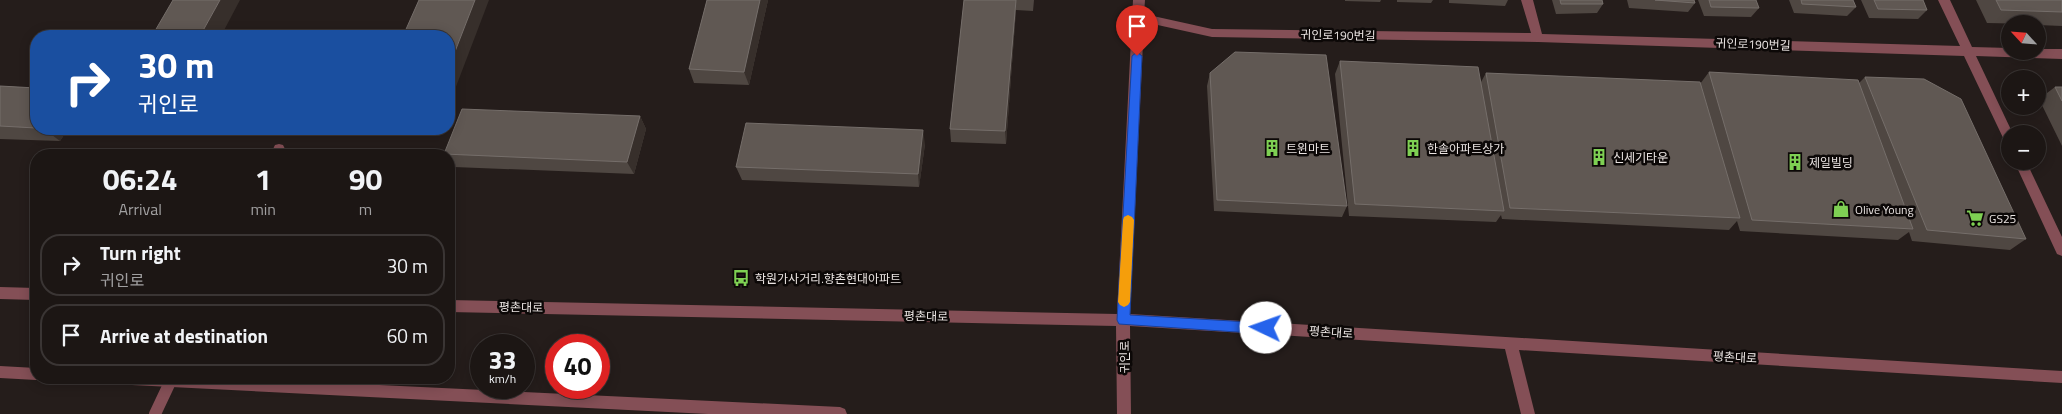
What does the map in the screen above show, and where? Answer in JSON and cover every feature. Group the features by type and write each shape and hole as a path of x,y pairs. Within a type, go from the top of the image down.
{"street":[{"name":"귀인로","path":"1124,414 1123,320 1139,0"},
{"path":"1527,0 1538,38"},
{"path":"1944,0 2003,125"},
{"name":"귀인로190번길","path":"1139,17 1212,33 1538,38 2062,54"},
{"path":"2024,170 2062,250"},
{"path":"0,292 30,294"},
{"name":"평촌대로","path":"455,306 1123,320 2062,377"},
{"path":"1510,343 1528,414"},
{"path":"0,372 30,374"},
{"path":"155,414 169,384"},
{"path":"233,384 840,414"}],"building":[{"path":"173,0 220,0 203,30 156,30"},
{"path":"419,0 475,0 455,52 455,30 406,30"},
{"path":"707,0 760,0 744,72 689,69"},
{"path":"964,0 1016,0 1005,131 950,129"},
{"path":"1560,0 1602,0 1603,4 1561,4"},
{"path":"1655,0 1694,0 1695,3"},
{"path":"1709,0 1756,0 1759,8 1711,7"},
{"path":"1801,0 1853,0 1856,7 1802,4"},
{"path":"1874,0 1923,0 1927,10 1878,9"},
{"path":"1996,0 2062,0 2062,12 2001,10"},
{"name":"트윈마트","path":"1235,52 1326,55 1347,206 1217,200 1210,73"},
{"name":"한솔아파트상가","path":"1340,61 1478,67 1504,211 1355,204"},
{"name":"제일빌딩","path":"1709,72 1858,80 1913,229 1752,220"},
{"name":"신세기타운","path":"1486,73 1700,82 1740,218 1510,208"},
{"path":"1865,77 1924,79 1961,99 2026,239 1927,230"},
{"path":"0,86 30,88 30,128 0,126"},
{"path":"2055,87 2062,87 2062,101"},
{"path":"462,109 640,116 627,162 455,154 455,149 446,149 452,135 455,135 455,126"},
{"path":"746,123 923,130 918,174 736,167"}],"slow traffic":[{"path":"1124,302 1128,220"}],"place":[{"name":"트윈마트","path":"1272,148"},
{"name":"한솔아파트상가","path":"1413,148"},
{"name":"신세기타운","path":"1599,157"},
{"name":"제일빌딩","path":"1795,162"},
{"name":"Olive Young","path":"1841,209"},
{"name":"GS25","path":"1975,218"},
{"name":"학원가사거리.향촌현대아파트","path":"741,278"}],"route":[{"path":"1137,56 1123,320 1266,328"}]}
